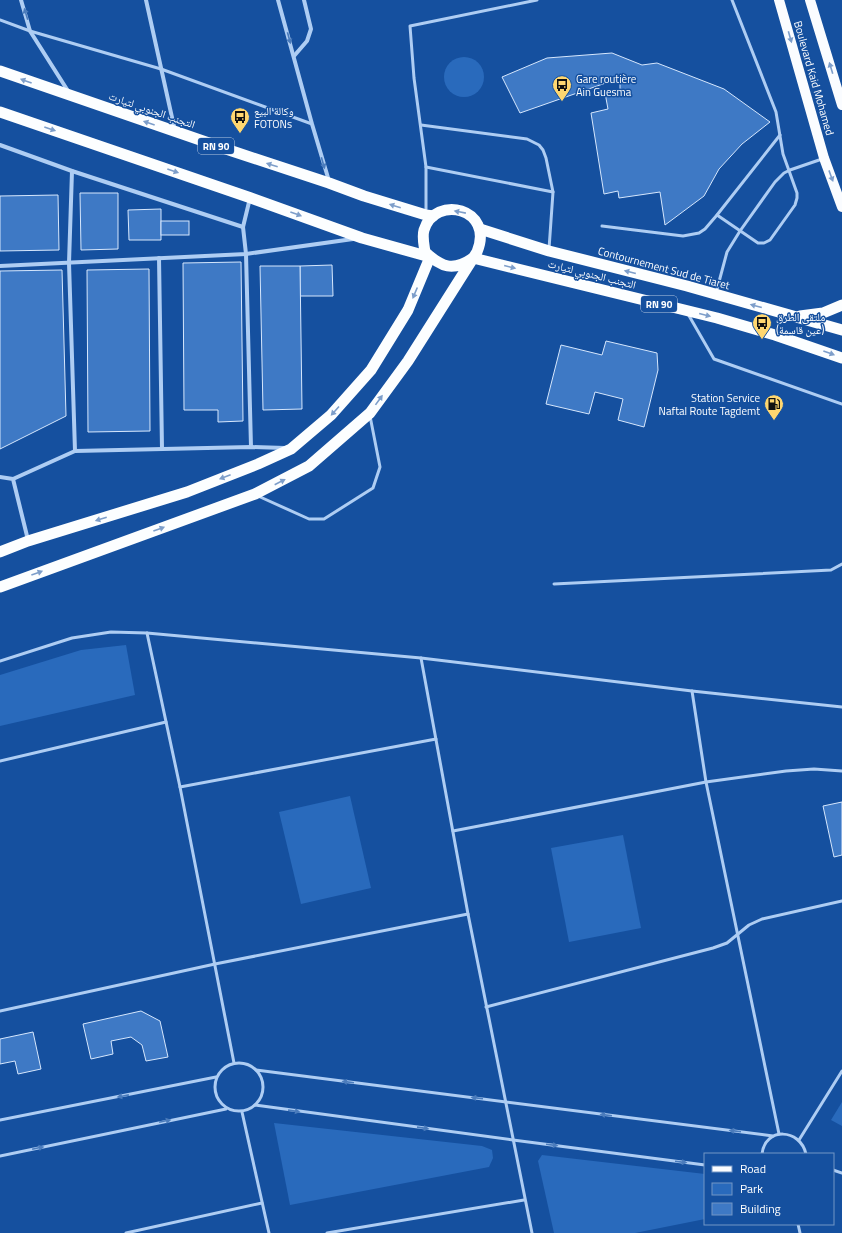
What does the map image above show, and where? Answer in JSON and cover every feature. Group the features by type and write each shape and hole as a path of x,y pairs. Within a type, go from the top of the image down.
{"highway":[{"name":"التجنب الجنوبي لتيارت","path":"0,71 72,97 364,196 429,215"},
{"path":"0,112 362,238 430,257"},
{"path":"0,587 255,494 309,466 370,413 408,361 477,252 480,245 480,229 475,220 468,214 460,210 441,211 429,215 423,240 425,252 430,257 438,263 446,266 465,264 473,258"},
{"name":"Contournement Sud de Tiaret","path":"480,229 549,251 842,330"},
{"path":"0,552 187,492 258,464 291,449 331,415 371,370 408,310 430,257"},
{"name":"التجنب الجنوبي لتيارت","path":"473,258 686,310 775,335 842,358"},
{"path":"794,316 808,316 823,313 842,305"}],"main road":[{"name":"Boulevard Kaid Mohamed","path":"779,0 824,158 842,207"},
{"name":"Boulevard Kaid Mohamed","path":"810,0 842,105"}],"street":[{"path":"21,0 30,31 72,97"},
{"path":"146,0 175,131"},
{"path":"278,0 329,183"},
{"path":"294,56 307,41 311,29 304,0"},
{"path":"0,145 72,171 243,227"},
{"path":"72,171 69,262 75,451"},
{"path":"250,198 243,227 246,254 251,447"},
{"path":"0,266 246,254 362,238"},
{"path":"159,258 162,449"},
{"path":"0,478 13,479 75,451 251,447 291,449"},
{"path":"13,479 28,542"}],"lane":[{"path":"429,215 426,167 414,78 410,26 537,0"},
{"path":"718,215 758,243 764,243 770,240 795,205 797,198 796,186 783,154 776,112 732,0"},
{"path":"0,20 30,31 161,68 312,124"},
{"path":"421,125 526,139 534,142 543,150 546,158 552,192 549,251"},
{"path":"602,226 683,236 690,236 699,233 705,229 718,215 780,135"},
{"path":"716,295 727,252 740,230 775,182 784,173 790,170 824,158"},
{"path":"426,167 552,192"},
{"path":"686,310 714,359 842,404"},
{"path":"255,494 309,518 324,519 373,488 380,467 370,413"},
{"path":"554,584 831,570 842,564"},
{"path":"0,661 72,638 111,632 147,633 421,658 692,691 842,707"},
{"path":"147,633 180,788 234,1063"},
{"path":"421,658 468,914 524,1200 532,1233"},
{"path":"692,691 706,782 779,1134"},
{"path":"0,761 166,722"},
{"path":"180,788 436,739"},
{"path":"453,831 706,782 786,771 814,769 842,772"},
{"path":"486,1007 713,948 727,943 749,925 762,920 842,901"},
{"path":"0,1011 215,964 468,914"},
{"path":"0,1156 226,1109 242,1112 249,1110 260,1100 263,1088 263,1081 256,1070 250,1065 234,1063 226,1066 216,1077 214,1086 215,1095 219,1103 226,1109"},
{"path":"256,1070 773,1136 779,1134 790,1135 799,1140 806,1153"},
{"path":"799,1140 842,1071"},
{"path":"0,1120 216,1077"},
{"path":"255,1105 704,1165"},
{"path":"242,1112 269,1233"},
{"path":"762,1153 762,1149 773,1136"},
{"path":"327,1233 524,1200"},
{"path":"126,1233 262,1203"}],"green space":[{"path":"460,57 468,57 475,60 481,66 484,77 481,88 475,94 468,97 460,97 453,94 447,88 444,81 444,73 447,66 453,60"},
{"path":"126,645 135,695 0,726 0,675 81,650"},
{"path":"350,796 371,888 301,904 279,812"},
{"path":"623,835 641,928 569,942 551,848"},
{"path":"842,1102 842,1126 831,1120"},
{"path":"274,1123 482,1146 492,1150 493,1158 489,1167 290,1205"},
{"path":"542,1155 704,1174 704,1219 635,1233 554,1233 538,1161"}],"building":[{"path":"612,53 642,65 657,63 724,89 770,122 742,144 719,169 704,196 665,225 660,192 619,198 618,191 604,194 591,113 608,109 605,93 620,91 620,78 520,113 502,77 547,58"},
{"path":"80,193 118,193 118,249 81,250"},
{"path":"58,195 59,250 0,251 0,196"},
{"path":"161,209 161,240 129,240 128,210"},
{"path":"161,221 189,221 189,235 161,235"},
{"path":"241,262 243,421 218,422 218,410 184,410 183,263"},
{"path":"332,265 333,296 300,296 300,266"},
{"path":"260,266 300,266 302,409 263,410"},
{"path":"149,269 150,431 88,432 87,270"},
{"path":"62,270 66,416 0,449 0,271"},
{"path":"606,341 657,353 658,370 644,427 618,420 623,399 595,392 589,414 546,404 561,345 602,355"},
{"path":"842,802 842,855 834,857 823,806"},
{"path":"141,1011 160,1021 168,1057 146,1061 142,1045 131,1037 111,1041 113,1054 91,1059 83,1024"},
{"path":"33,1032 41,1069 18,1074 15,1061 0,1064 0,1039"}],"place":[{"name":"Gare routière Ain Guesma","path":"562,102"},
{"name":"وكالة البيع FOTONs","path":"240,134"},
{"name":"ملتقى الطرق (عين قاسمة)","path":"762,340"},
{"name":"Station Service Naftal Route Tagdemt","path":"774,421"}]}
